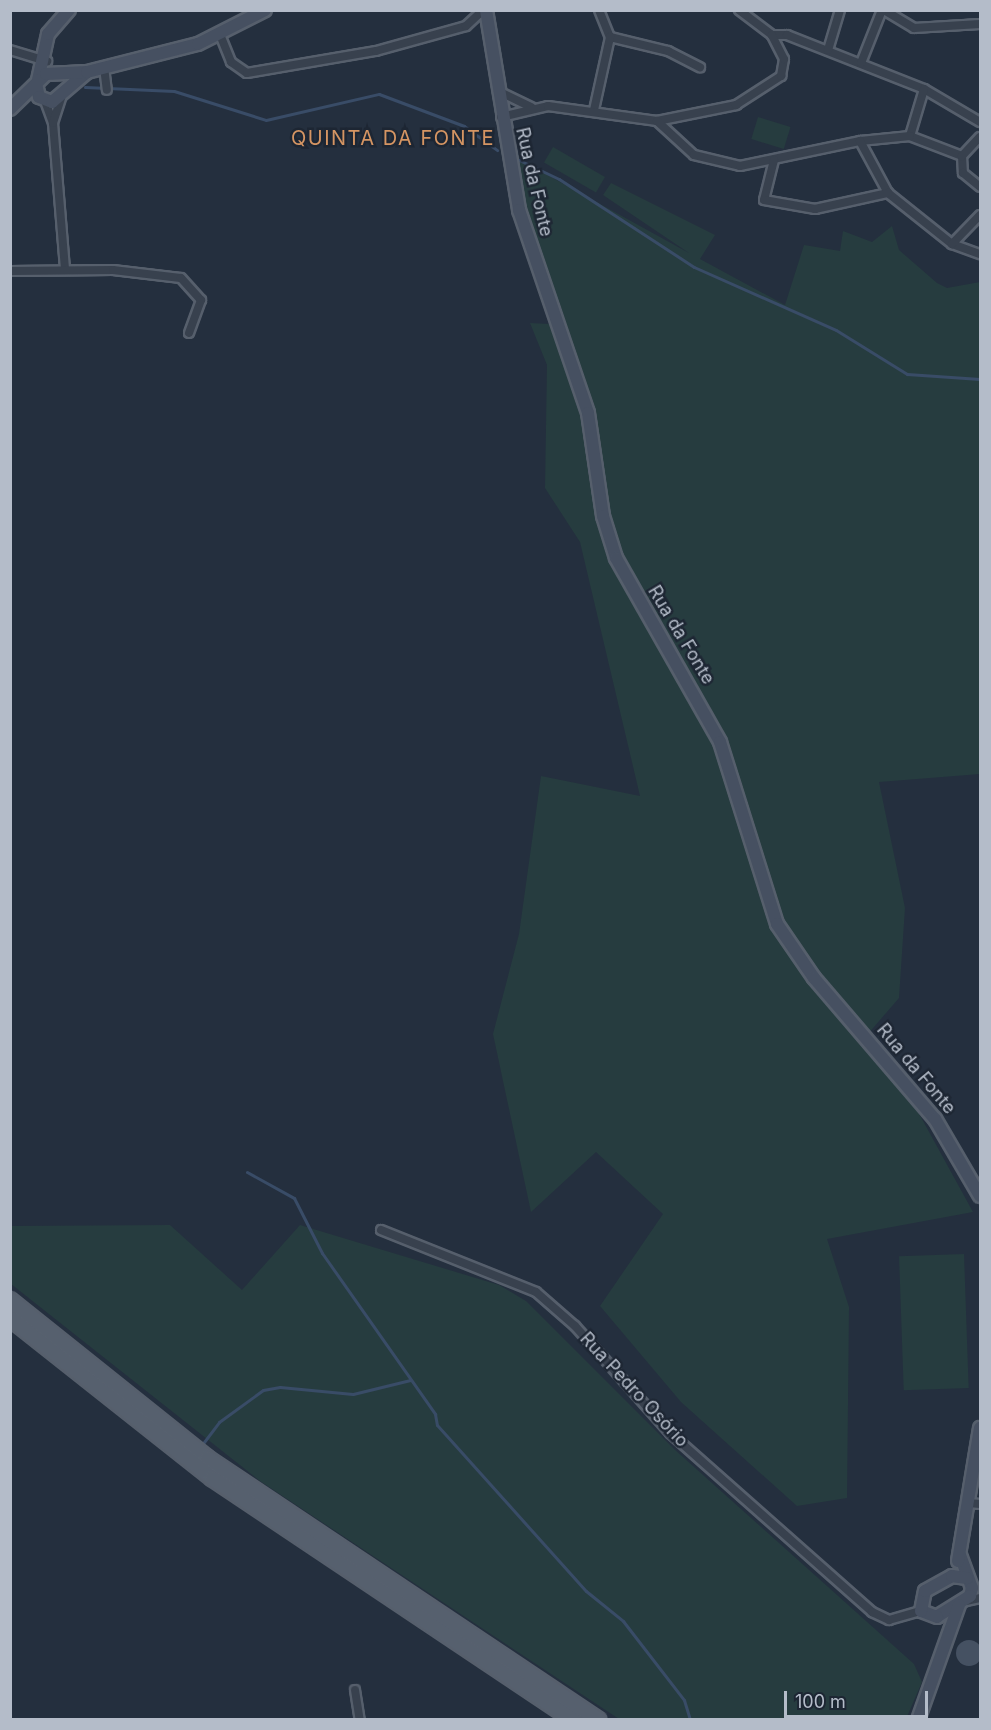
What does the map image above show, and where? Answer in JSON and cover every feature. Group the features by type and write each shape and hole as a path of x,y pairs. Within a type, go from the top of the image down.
{"main road":[{"path":"13,107 37,82 51,26 69,10"},
{"path":"37,82 56,75 87,72 221,37 258,12"},
{"name":"Rua da Fonte","path":"489,17 501,117 524,228 588,413 611,544 720,742 770,909 803,964 935,1119 981,1196"},
{"path":"44,61 56,75 62,95"},
{"path":"13,107 62,95 87,72"},
{"path":"37,82 43,101"},
{"path":"10,1300 207,1458 599,1719"},
{"path":"10,1318 212,1479 574,1719"},
{"path":"940,1583 960,1555 964,1533 975,1503 981,1428"},
{"path":"960,1555 973,1583"},
{"path":"943,1647 926,1614 922,1594 956,1575 973,1583"},
{"path":"918,1719 943,1647 973,1583"},
{"path":"926,1614 962,1603"}],"street":[{"path":"594,110 610,37 599,10"},
{"path":"498,90 511,102 535,108 594,110 657,121 736,105 777,81 784,59 772,35 739,10"},
{"path":"828,50 840,10"},
{"path":"861,63 883,10 914,28 981,24"},
{"path":"221,37 231,62 247,73 376,51 466,26 489,17"},
{"path":"772,35 787,34 924,89 981,122"},
{"path":"610,37 668,51 700,67"},
{"path":"10,50 44,61"},
{"path":"104,67 106,86"},
{"path":"910,136 924,89"},
{"path":"53,123 62,95"},
{"path":"43,101 53,123 65,269"},
{"path":"501,117 535,108"},
{"path":"657,121 682,147 705,159 740,166 860,141 910,136 962,156"},
{"path":"981,137 962,156 963,173 981,187"},
{"path":"860,141 888,193 952,244 981,254"},
{"path":"774,160 764,201 815,209 888,193"},
{"path":"952,244 981,215"},
{"path":"10,271 65,269 186,280 201,306 189,333"},
{"name":"Rua Pedro Osório","path":"381,1230 536,1292 575,1326 669,1433 872,1612 889,1620 926,1614"},
{"path":"962,1603 981,1598"},
{"path":"355,1690 360,1719"}],"green space":[{"path":"758,117 791,127 784,149 751,139"},
{"path":"553,147 605,177 596,193 544,163"},
{"path":"511,155 689,253 603,195 611,183 715,235 700,259 785,305 804,245 840,251 843,231 872,242 892,226 899,250 937,283 947,288 980,282 980,774 879,782 905,908 899,998 861,1042 917,1110 973,1212 827,1239 849,1307 847,1498 797,1506 681,1402 600,1306 663,1214 596,1152 531,1212 493,1034 519,934 541,776 640,796 580,542 545,488 547,365 530,323 549,324"},
{"path":"170,1225 242,1290 300,1225 499,1285 526,1301 674,1449 914,1664 922,1682 906,1719 619,1719 260,1481 11,1284 11,1226"},
{"path":"964,1254 969,1388 904,1390 899,1256"}],"building":[{"path":"969,1640 978,1644 982,1653 978,1662 969,1666 960,1662 956,1653 960,1644"}],"waterway":[{"path":"85,87 174,91 266,120 379,94 464,126 497,150"},
{"path":"10,97 16,94"},
{"path":"517,159 559,179 694,267 836,330 907,374 980,379"},
{"path":"247,1172 294,1198 322,1253 435,1414 437,1425 586,1591 623,1621 684,1700 690,1720"},
{"path":"204,1442 219,1422 263,1390 280,1387 353,1394 410,1380"}],"district":[{"name":"QUINTA DA FONTE","path":"393,138"}]}
